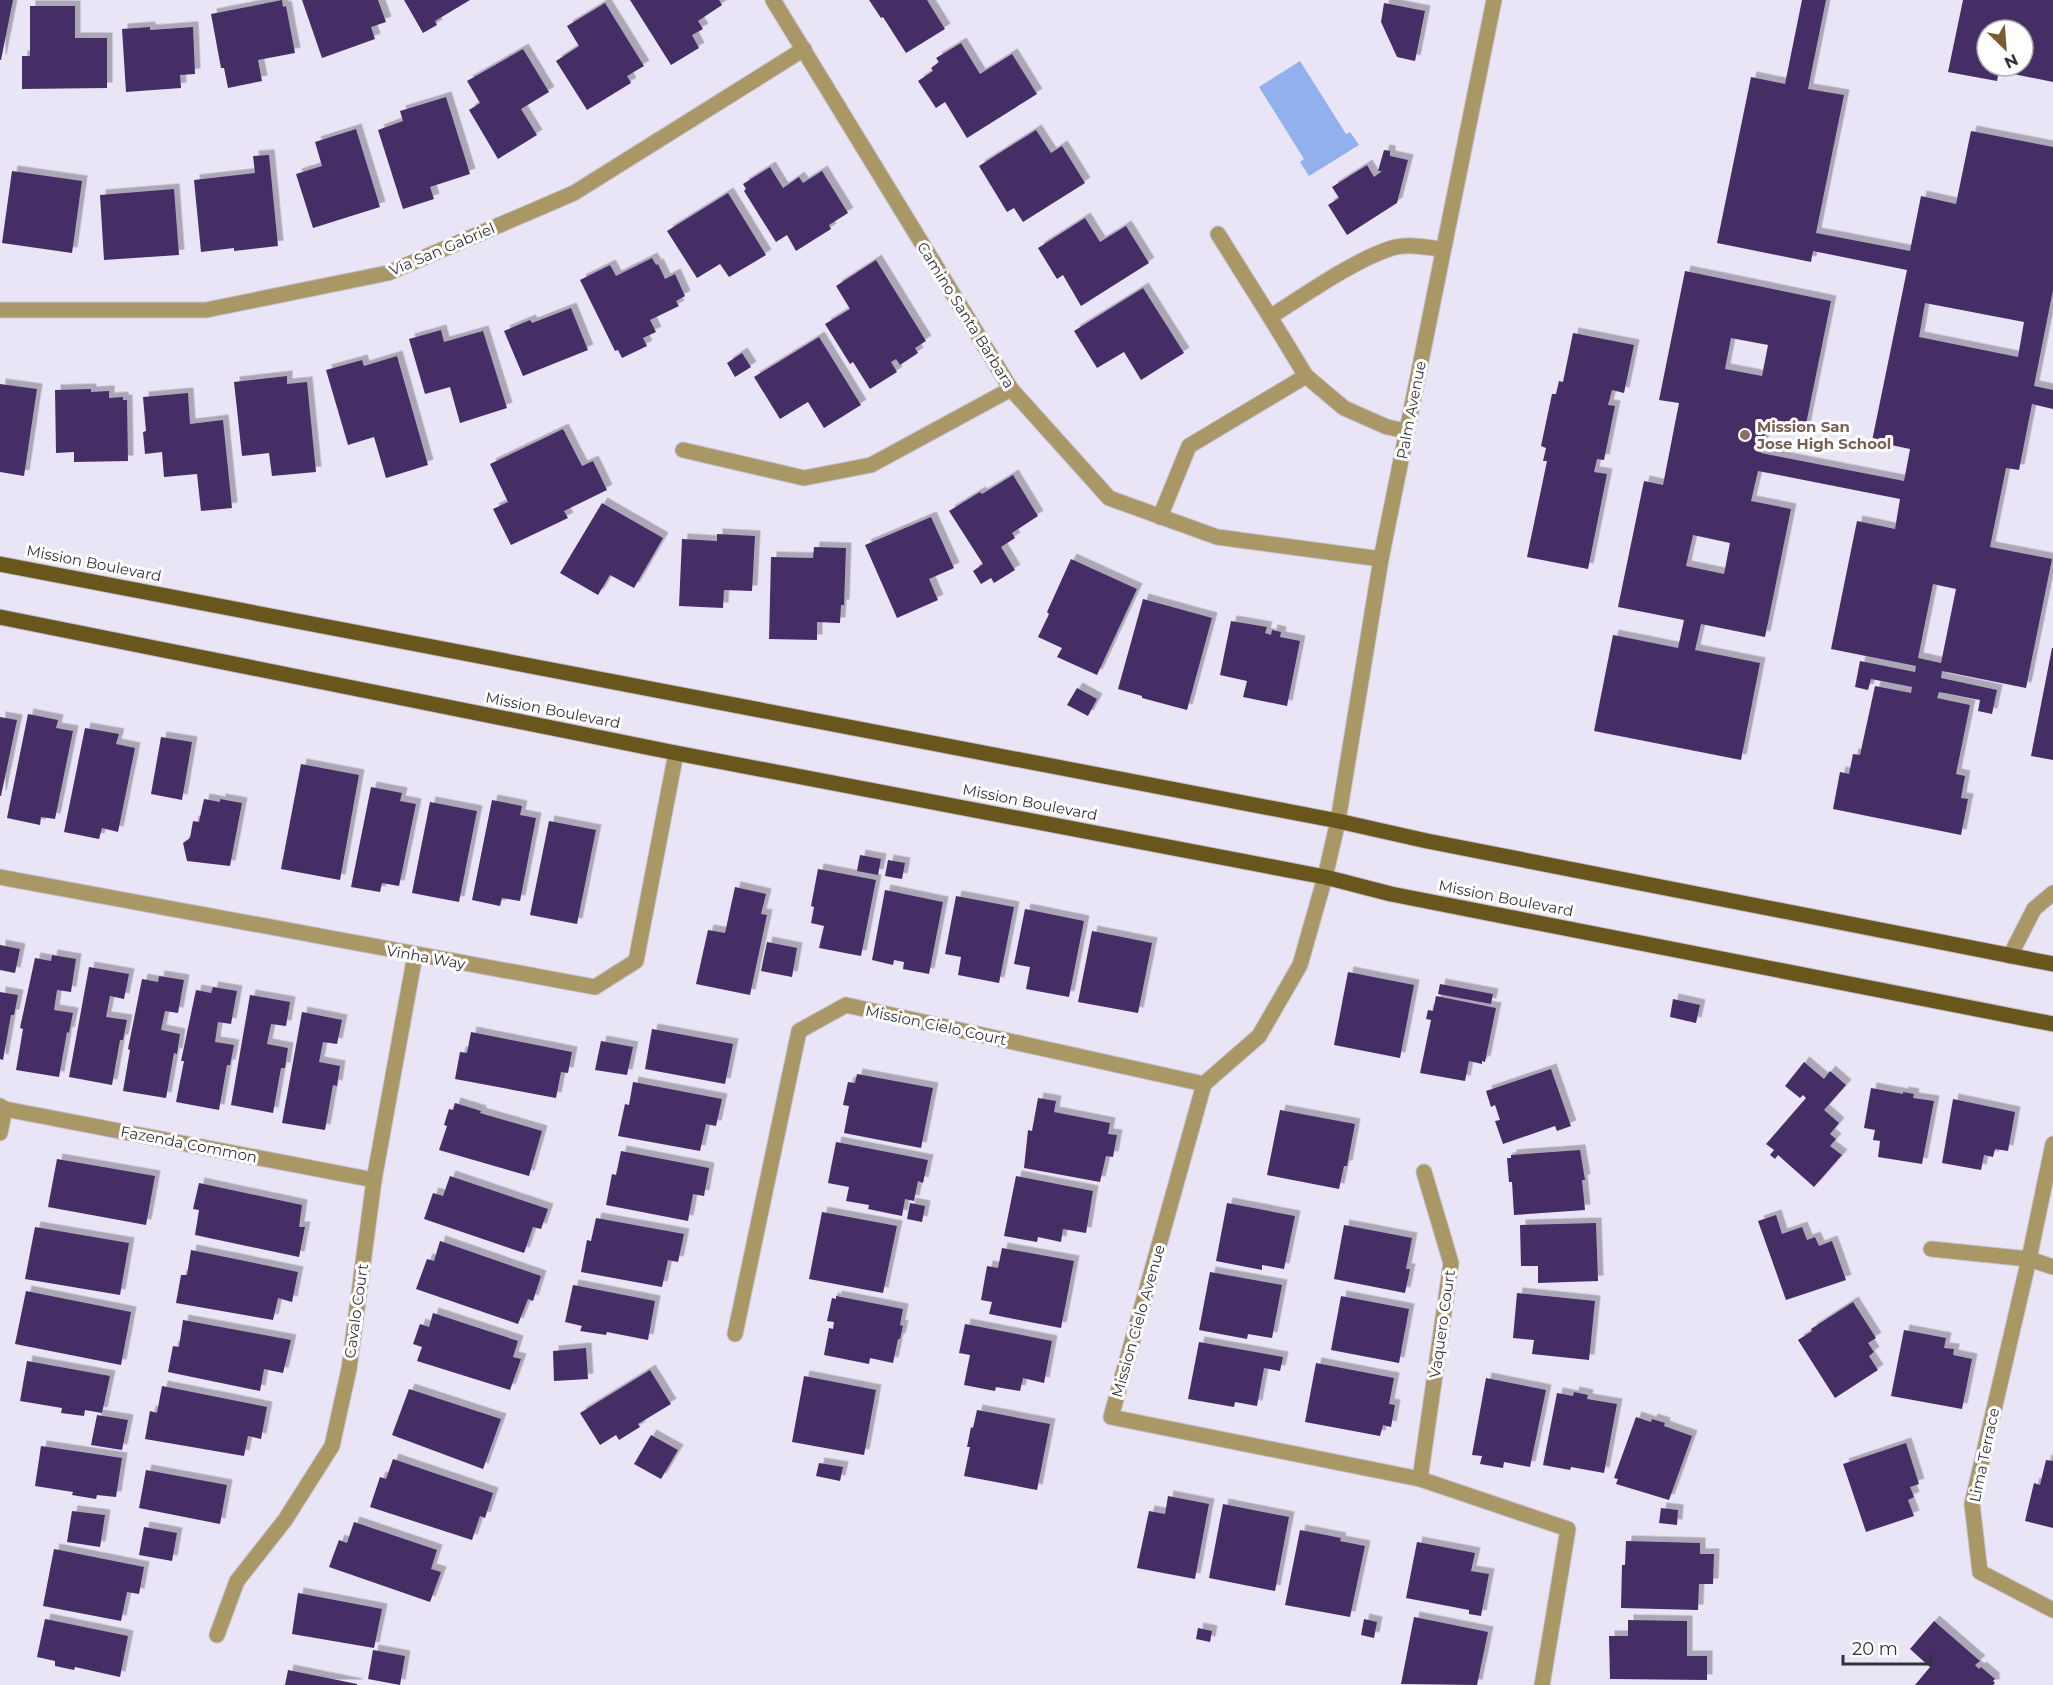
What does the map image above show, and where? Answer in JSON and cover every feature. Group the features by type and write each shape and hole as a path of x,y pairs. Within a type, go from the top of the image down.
{"main road":[{"name":"Mission Boulevard","path":"0,564 1338,821 1438,844 2053,964"},
{"name":"Mission Boulevard","path":"0,617 676,753 1325,877 1391,894 2053,1023"}],"street":[{"name":"Camino Santa Barbara","path":"774,0 1011,389 1109,498 1217,537 1381,558"},
{"name":"Palm Avenue","path":"1338,821 1381,558 1494,0"},
{"name":"Via San Gabriel","path":"0,310 206,310 388,273 574,193 804,49"},
{"path":"1218,234 1306,376 1344,408 1387,427 1407,431"},
{"path":"1270,317 1361,262 1394,248 1415,246 1443,249"},
{"path":"1160,517 1189,446 1306,376"},
{"path":"683,450 804,478 872,465 1011,389"},
{"name":"Vinha Way","path":"0,877 596,987 636,961 676,753"},
{"path":"1204,1084 1259,1036 1300,965 1338,821"},
{"path":"2010,956 2034,909 2053,892"},
{"name":"Cavalo Court","path":"216,1635 237,1581 285,1520 332,1446 349,1369 374,1180 415,955"},
{"name":"Mission Cielo Court","path":"735,1334 799,1031 846,1005 1204,1084"},
{"name":"Mission Cielo Avenue","path":"1204,1084 1112,1417 1420,1479 1568,1529 1542,1685"},
{"path":"0,1133 2,1108"},
{"name":"Fazenda Common","path":"2,1108 374,1180"},
{"name":"Lima Terrace","path":"2053,1144 2029,1259 1972,1504 1980,1572 2053,1610"},
{"name":"Vaquero Court","path":"1420,1479 1451,1263 1424,1172"},
{"path":"1931,1249 2029,1259 2053,1267"}],"water":[{"path":"1300,61 1346,134 1350,132 1359,145 1309,176 1300,162 1304,159 1259,87"}],"building":[{"path":"0,0 13,0 1,60 0,60"},
{"path":"282,0 283,7 286,6 295,53 258,60 262,81 228,88 224,68 221,68 211,14"},
{"path":"302,0 378,0 386,22 371,27 375,39 322,58"},
{"path":"404,0 470,0 435,21 437,25 423,33"},
{"path":"630,0 719,0 722,5 698,21 703,29 692,35 699,48 671,65"},
{"path":"869,0 927,0 945,29 906,53"},
{"path":"1802,0 1826,0 1808,89 1844,95 1816,233 1910,251 1921,196 1956,204 1971,131 2053,147 2053,290 2034,386 2053,390 2053,409 2032,404 2019,470 2006,468 1990,547 2052,559 2026,688 1942,671 1941,678 1997,690 1992,714 1978,711 1980,700 1939,692 1937,698 1970,705 1956,774 1965,776 1961,798 1968,799 1961,835 1833,809 1840,772 1849,774 1853,754 1860,755 1875,686 1911,693 1912,687 1871,679 1868,690 1855,687 1860,661 1915,672 1916,666 1831,649 1857,521 1895,529 1900,499 1758,471 1751,501 1791,509 1765,637 1701,624 1695,650 1760,663 1741,760 1594,731 1613,635 1678,648 1684,620 1618,607 1644,481 1663,485 1679,403 1659,400 1685,271 1831,301 1805,429 1767,421 1761,453 1904,481 1910,449 1872,441 1907,270 1813,251 1811,262 1717,243 1751,77 1785,84","holes":["1925,303 2024,322 2018,357 1919,337","1731,338 1768,345 1762,376 1725,369","1693,535 1730,543 1724,574 1686,566","1933,584 1956,589 1941,663 1918,658"]},
{"path":"1963,0 2053,0 2053,82 2033,78 2035,18 1975,18 1975,77 1948,72"},
{"path":"605,3 644,66 627,76 631,83 587,110 556,61 579,46 567,26"},
{"path":"1384,3 1425,11 1415,61 1397,57 1381,22"},
{"path":"30,6 75,6 75,38 107,38 107,88 22,89 22,56 30,56"},
{"path":"150,27 150,30 193,27 195,74 180,75 181,88 126,92 122,29"},
{"path":"961,43 980,74 1012,54 1037,94 967,138 945,102 936,108 918,81 933,71 931,68 939,62 936,58"},
{"path":"523,49 549,92 521,109 537,135 498,159 469,110 480,103 467,81"},
{"path":"1981,78 1998,78 1997,81"},
{"path":"446,97 470,174 430,187 434,199 403,209 378,130 403,121 400,111"},
{"path":"356,129 380,207 313,228 296,174 322,166 315,142"},
{"path":"1036,130 1051,153 1062,146 1085,183 1023,222 1014,208 1007,212 979,166"},
{"path":"1384,150 1390,151 1390,156 1408,160 1397,203 1347,235 1328,205 1339,198 1332,187 1367,165 1374,177 1382,171 1378,171"},
{"path":"269,155 278,246 201,252 194,180 255,173 253,156"},
{"path":"770,167 783,188 799,177 803,183 822,171 848,213 829,225 831,229 796,251 787,235 776,242 744,191 746,189 743,184"},
{"path":"12,171 82,181 72,253 2,243"},
{"path":"174,189 179,255 104,260 100,195"},
{"path":"728,193 766,255 729,277 720,264 697,278 667,231"},
{"path":"1085,218 1100,242 1126,226 1149,263 1081,306 1063,275 1057,279 1038,248"},
{"path":"652,258 656,265 658,264 665,279 675,274 685,296 676,301 679,306 650,320 656,332 643,338 647,346 622,358 618,350 615,351 580,280 610,265 616,276"},
{"path":"876,260 926,341 915,348 918,353 900,365 896,359 891,362 897,372 870,389 853,362 850,364 825,324 850,309 836,286"},
{"path":"1143,288 1184,353 1141,380 1124,352 1097,368 1074,331"},
{"path":"571,308 588,350 523,376 504,331 530,320 532,323"},
{"path":"441,330 444,342 483,331 507,408 460,423 450,387 425,394 409,339"},
{"path":"1573,333 1634,345 1624,393 1612,390 1608,405 1615,406 1604,460 1597,459 1594,472 1607,474 1588,569 1527,557 1547,461 1543,461 1546,448 1541,446 1552,394 1556,394 1559,381 1563,382"},
{"path":"819,337 861,405 824,428 808,402 780,419 754,377"},
{"path":"742,353 751,367 735,377 727,363"},
{"path":"397,356 428,465 386,478 374,437 348,445 326,370 362,360 364,366"},
{"path":"287,376 287,384 307,382 316,472 272,476 269,453 242,456 234,382"},
{"path":"0,384 37,389 24,476 0,472"},
{"path":"91,389 91,392 109,391 109,398 123,397 123,400 127,400 128,461 74,462 74,452 56,453 55,390"},
{"path":"188,393 190,424 223,420 232,508 201,511 197,474 164,477 162,452 145,454 143,432 146,431 143,397"},
{"path":"563,429 582,466 593,461 607,490 564,511 568,518 511,545 493,509 508,502 490,464"},
{"path":"1013,475 1038,516 1012,533 1015,538 1001,547 1015,570 994,583 991,578 981,584 973,571 983,564 949,511"},
{"path":"602,503 663,538 634,588 610,575 598,595 560,573"},
{"path":"931,517 954,568 929,579 938,600 897,618 865,545"},
{"path":"717,534 755,536 752,591 724,590 723,608 679,606 682,539 717,541"},
{"path":"814,547 846,548 844,605 841,605 840,623 817,622 817,640 769,639 771,557 813,558"},
{"path":"1071,559 1137,589 1097,675 1057,657 1062,648 1038,637"},
{"path":"1143,599 1212,618 1187,710 1118,689"},
{"path":"1231,621 1267,627 1265,633 1271,635 1272,630 1281,632 1280,637 1300,641 1287,706 1243,697 1247,681 1220,675"},
{"path":"2053,648 2053,760 2031,756"},
{"path":"1077,688 1097,699 1088,716 1067,705"},
{"path":"28,714 58,720 56,728 73,731 55,819 41,817 40,825 7,818"},
{"path":"0,717 17,720 1,796 0,796"},
{"path":"85,728 119,734 116,744 135,748 118,832 102,828 99,839 64,832"},
{"path":"161,737 192,742 182,800 151,794"},
{"path":"301,764 359,775 340,880 281,869"},
{"path":"371,787 402,793 400,801 416,804 399,886 382,883 380,892 351,887"},
{"path":"204,799 242,803 230,866 187,861 183,843 190,838 193,821 199,822"},
{"path":"492,800 522,806 520,815 536,818 520,901 502,898 500,906 472,900"},
{"path":"430,802 477,811 459,902 412,893"},
{"path":"549,821 596,830 577,924 530,915"},
{"path":"860,855 881,859 878,875 857,871"},
{"path":"888,860 905,863 902,879 885,876"},
{"path":"818,869 876,880 861,956 819,948 824,926 811,923 814,907 811,906"},
{"path":"735,887 766,894 761,914 767,915 750,995 696,984 708,930 725,933"},
{"path":"885,890 943,902 929,974 903,969 904,962 894,960 893,965 872,960"},
{"path":"956,896 1014,907 999,983 958,975 961,957 945,954"},
{"path":"1025,909 1084,921 1069,997 1026,989 1030,967 1014,964"},
{"path":"1092,931 1152,943 1138,1013 1078,1002"},
{"path":"767,942 797,948 792,977 761,971"},
{"path":"0,945 20,949 15,973 0,970"},
{"path":"52,955 76,959 71,992 57,990 54,1010 73,1013 69,1033 67,1032 59,1077 16,1070 23,1029 20,1028 35,958 51,961"},
{"path":"89,967 129,974 124,999 110,996 106,1017 127,1020 123,1040 120,1040 112,1085 69,1077"},
{"path":"1348,972 1414,985 1400,1058 1334,1045"},
{"path":"159,976 184,980 178,1013 165,1011 161,1030 180,1034 177,1054 174,1053 166,1098 123,1091 130,1050 128,1049 142,979 158,982"},
{"path":"1440,984 1493,994 1491,1004 1438,994"},
{"path":"213,987 237,991 231,1024 218,1022 215,1042 234,1045 230,1065 227,1065 219,1110 176,1102 184,1061 181,1061 196,990 211,993"},
{"path":"0,992 18,995 14,1015 11,1015 3,1060 0,1059"},
{"path":"250,995 290,1002 286,1026 271,1024 267,1044 288,1048 285,1068 281,1068 273,1113 231,1105"},
{"path":"1436,996 1496,1008 1485,1062 1482,1061 1482,1064 1469,1061 1465,1081 1420,1073 1431,1020 1426,1019 1428,1010 1433,1011"},
{"path":"1673,999 1700,1005 1696,1023 1670,1017"},
{"path":"302,1012 342,1020 337,1044 323,1042 319,1062 340,1066 337,1086 333,1085 325,1130 282,1123"},
{"path":"652,1029 733,1044 725,1084 645,1069"},
{"path":"471,1032 572,1052 568,1073 561,1072 556,1098 455,1079 460,1052 467,1053"},
{"path":"601,1041 633,1047 627,1075 595,1070"},
{"path":"1804,1062 1824,1079 1830,1071 1846,1085 1824,1110 1839,1123 1830,1134 1836,1139 1830,1146 1842,1155 1814,1187 1778,1155 1775,1159 1770,1155 1774,1150 1766,1144 1806,1098 1803,1095 1800,1098 1785,1086"},
{"path":"1551,1069 1571,1126 1557,1131 1555,1126 1503,1144 1495,1121 1500,1120 1495,1105 1491,1107 1486,1091"},
{"path":"857,1074 933,1088 921,1148 844,1133 849,1106 843,1105 848,1082 855,1083"},
{"path":"633,1082 722,1099 716,1126 706,1124 700,1151 618,1136 625,1104 629,1105"},
{"path":"1871,1088 1914,1094 1913,1098 1934,1101 1922,1164 1878,1157 1880,1141 1873,1140 1875,1130 1864,1128"},
{"path":"1038,1098 1056,1101 1054,1112 1110,1123 1108,1134 1117,1135 1113,1157 1106,1156 1100,1182 1024,1168 1028,1130 1032,1131"},
{"path":"1953,1099 2015,1112 2008,1151 1995,1149 1993,1157 1984,1155 1981,1170 1942,1163"},
{"path":"455,1103 481,1111 480,1113 542,1131 529,1176 439,1150 447,1126 444,1125 449,1109 453,1110"},
{"path":"1280,1110 1355,1124 1347,1166 1344,1166 1339,1189 1267,1175"},
{"path":"836,1142 928,1160 923,1183 918,1181 914,1201 905,1199 902,1216 868,1209 869,1205 846,1201 849,1187 828,1183"},
{"path":"1580,1150 1585,1180 1582,1180 1585,1210 1514,1215 1512,1182 1509,1182 1507,1158 1511,1158 1511,1155"},
{"path":"621,1151 709,1168 704,1196 693,1194 688,1221 606,1205 612,1174 616,1175"},
{"path":"57,1159 155,1176 146,1225 48,1207"},
{"path":"450,1176 548,1209 541,1229 533,1227 524,1253 424,1219 433,1193 443,1196"},
{"path":"1016,1176 1093,1191 1086,1233 1063,1229 1061,1242 1038,1237 1037,1242 1004,1236"},
{"path":"199,1183 302,1205 299,1227 305,1227 299,1257 195,1235 199,1210 193,1209"},
{"path":"910,1203 925,1206 922,1222 907,1219"},
{"path":"1227,1203 1295,1216 1284,1269 1262,1265 1262,1270 1216,1261"},
{"path":"822,1212 897,1226 883,1293 809,1279"},
{"path":"1776,1215 1782,1234 1802,1227 1807,1240 1815,1237 1819,1246 1832,1241 1846,1280 1786,1300 1758,1221"},
{"path":"596,1218 684,1234 678,1262 668,1260 662,1287 581,1272 587,1240 591,1241"},
{"path":"1596,1223 1598,1281 1538,1283 1538,1266 1521,1266 1520,1225"},
{"path":"1344,1225 1412,1238 1406,1269 1410,1269 1405,1293 1334,1279"},
{"path":"35,1227 129,1243 120,1295 25,1279"},
{"path":"440,1241 541,1276 533,1301 528,1299 518,1324 416,1289 427,1259 434,1261"},
{"path":"1002,1248 1074,1261 1061,1328 989,1314 992,1302 981,1300 987,1266 998,1268"},
{"path":"191,1250 298,1272 292,1302 278,1298 273,1320 176,1303 181,1275 187,1275"},
{"path":"1210,1272 1282,1285 1272,1338 1248,1334 1247,1339 1199,1330"},
{"path":"573,1285 655,1301 648,1340 607,1332 606,1335 580,1331 582,1326 565,1322"},
{"path":"26,1291 131,1312 121,1365 15,1344"},
{"path":"1517,1293 1595,1301 1589,1360 1532,1354 1534,1340 1513,1338"},
{"path":"836,1296 903,1309 900,1325 903,1326 893,1363 870,1358 869,1364 824,1355 829,1328 833,1329 834,1322 827,1321 832,1298 836,1299"},
{"path":"1341,1296 1409,1309 1399,1363 1331,1350"},
{"path":"1853,1302 1876,1338 1868,1343 1874,1352 1869,1356 1878,1370 1835,1398 1798,1340"},
{"path":"433,1313 518,1341 513,1357 521,1359 510,1390 417,1361 422,1347 413,1344 420,1324 429,1327"},
{"path":"183,1320 291,1340 283,1373 264,1369 260,1391 168,1372 173,1346 179,1347"},
{"path":"965,1324 1052,1341 1044,1383 1023,1378 1020,1391 996,1387 995,1391 964,1385 970,1355 959,1353"},
{"path":"1904,1330 1946,1338 1944,1348 1954,1349 1953,1355 1972,1359 1962,1409 1891,1396"},
{"path":"1199,1342 1283,1357 1280,1371 1264,1368 1257,1406 1235,1402 1234,1407 1188,1399"},
{"path":"586,1348 588,1379 554,1381 553,1351"},
{"path":"27,1361 110,1376 102,1413 85,1410 84,1416 61,1413 62,1408 20,1401"},
{"path":"1316,1363 1394,1378 1389,1404 1395,1405 1391,1427 1383,1425 1380,1436 1305,1422"},
{"path":"650,1370 671,1404 638,1424 640,1427 619,1440 616,1435 600,1445 580,1413"},
{"path":"804,1376 876,1390 864,1455 792,1442"},
{"path":"1486,1378 1546,1390 1530,1467 1504,1462 1503,1468 1480,1464 1482,1456 1472,1455"},
{"path":"162,1386 267,1407 261,1439 248,1436 244,1456 145,1439 150,1411 157,1413"},
{"path":"409,1389 501,1419 483,1469 392,1435"},
{"path":"1574,1392 1588,1395 1587,1399 1617,1404 1604,1473 1543,1465 1557,1393 1573,1396"},
{"path":"977,1410 1050,1424 1037,1490 964,1476 970,1447 967,1447"},
{"path":"97,1415 128,1420 122,1450 91,1445"},
{"path":"1636,1417 1651,1422 1652,1419 1665,1423 1664,1426 1692,1436 1669,1500 1616,1484 1618,1479 1614,1478"},
{"path":"651,1435 678,1450 661,1479 634,1464"},
{"path":"1906,1443 1919,1484 1910,1487 1914,1497 1908,1500 1914,1516 1866,1532 1843,1464"},
{"path":"41,1446 122,1458 116,1497 97,1495 96,1499 72,1495 73,1492 35,1486"},
{"path":"393,1459 493,1493 485,1518 480,1516 472,1540 370,1507 380,1477 386,1479"},
{"path":"2046,1460 2053,1461 2053,1528 2025,1521 2034,1483 2040,1485"},
{"path":"819,1463 843,1467 840,1481 816,1476"},
{"path":"146,1470 227,1485 220,1524 139,1508"},
{"path":"1168,1496 1209,1504 1195,1579 1137,1568 1149,1511 1165,1514"},
{"path":"1223,1504 1289,1517 1275,1591 1209,1578"},
{"path":"1661,1508 1678,1510 1677,1525 1659,1523"},
{"path":"72,1511 105,1515 100,1547 67,1542"},
{"path":"354,1522 437,1550 431,1569 441,1572 430,1602 329,1567 339,1540 347,1543"},
{"path":"144,1527 177,1533 172,1561 139,1555"},
{"path":"1300,1530 1341,1538 1340,1541 1365,1546 1350,1617 1285,1605"},
{"path":"1626,1541 1700,1543 1700,1554 1714,1554 1713,1584 1699,1584 1698,1610 1621,1608 1622,1565 1625,1565"},
{"path":"1417,1542 1475,1553 1471,1571 1489,1574 1481,1616 1469,1614 1469,1610 1406,1598"},
{"path":"54,1549 144,1567 139,1594 127,1592 121,1621 43,1606"},
{"path":"298,1593 382,1609 374,1648 292,1634"},
{"path":"1414,1617 1488,1632 1477,1685 1401,1684"},
{"path":"45,1619 128,1636 120,1677 75,1667 74,1670 55,1666 55,1661 37,1657"},
{"path":"1364,1619 1377,1622 1374,1638 1361,1635"},
{"path":"1628,1620 1687,1621 1687,1656 1707,1656 1707,1680 1610,1679 1609,1636 1628,1636"},
{"path":"1934,1621 1980,1661 1975,1665 1979,1669 1981,1667 1995,1679 1993,1685 1915,1685 1930,1667 1910,1649"},
{"path":"1198,1628 1212,1631 1210,1642 1196,1639"},
{"path":"373,1650 405,1656 400,1685 368,1679"},
{"path":"288,1670 357,1684 357,1685 285,1685"}],"place":[{"name":"Mission San Jose High School","path":"1745,435"}]}
